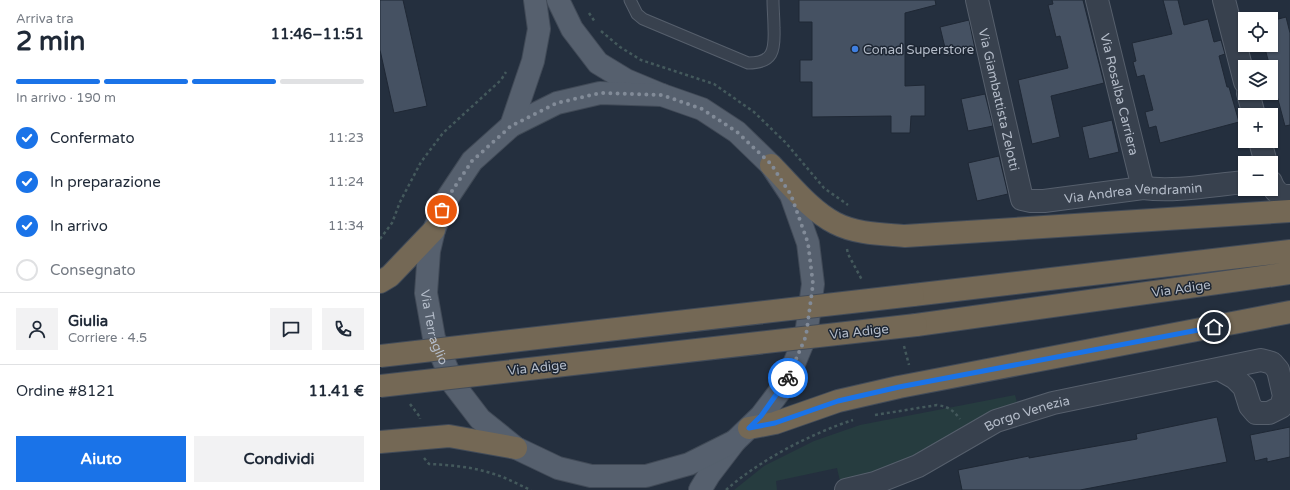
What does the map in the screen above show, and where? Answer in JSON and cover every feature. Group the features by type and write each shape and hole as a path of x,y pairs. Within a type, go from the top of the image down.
{"highway":[{"path":"771,164 813,207 834,223 848,228 878,234 905,236 1290,211"},
{"path":"380,282 390,276 434,230"},
{"name":"Via Adige","path":"380,356 1290,250"},
{"name":"Via Adige","path":"380,386 916,325 1290,273"},
{"path":"742,434 838,401 899,387 1290,312"},
{"path":"380,442 449,436 516,448"}],"main road":[{"name":"Via Terraglio","path":"511,126 533,61 539,28 535,0"},
{"name":"Via Terraglio","path":"558,0 572,29 598,63 626,80 702,109 737,132 771,164 791,195 808,243 813,284 806,336 786,382 761,416 742,434 709,475 700,490"},
{"name":"Via Terraglio","path":"662,95 600,93 557,103 511,126 472,161 446,200 434,230 429,251 426,293 434,338 454,385 480,419 516,448 558,468 591,476 646,476 689,464 742,434"},
{"name":"Via Terraglio","path":"591,476 611,490"}],"street":[{"name":"Via Giambattista Zelotti","path":"978,0 1022,199"},
{"name":"Via Rosalba Carriera","path":"1097,0 1143,188"},
{"path":"1224,0 1239,60"},
{"name":"Via Andrea Vendramin","path":"1022,199 1044,201 1143,188 1160,190 1238,183"},
{"path":"1278,193 1281,195 1290,196"},
{"name":"Borgo Venezia","path":"846,490 875,483 918,466 996,421 1053,403 1219,369"}],"lane":[{"path":"630,0 637,14 643,19 748,63 764,61 774,50 773,0"}],"path":[{"path":"380,240 392,223 400,202 421,162 443,133 501,80 510,67"},
{"path":"871,416 937,406 947,406 955,412 961,420 969,436"},
{"path":"726,490 762,463 802,441 833,427 858,419"},
{"path":"424,454 425,460 429,464 474,468 493,474 531,490"}],"green space":[{"path":"1015,395 1017,402 931,448 864,475 840,481 837,468 776,481 777,490 734,490 764,466 814,441 860,425"}],"building":[{"path":"380,0 403,0 427,106 394,113 380,50"},
{"path":"799,0 935,0 936,5 905,13 905,86 925,85 925,116 911,116 910,133 891,133 891,116 812,117 812,82 800,82 800,60 812,60 812,22 799,22"},
{"path":"1052,0 1083,0 1104,83 1051,96 1060,137 1032,144 1018,80 1068,68 1060,36 1056,37 1048,5 1053,4"},
{"path":"1163,0 1178,0 1184,25 1208,19 1214,42 1221,40 1225,54 1219,56 1238,122 1160,143 1156,126 1149,128 1145,112 1153,110 1144,75 1137,77 1133,62 1136,61 1132,43 1172,34"},
{"path":"1286,17 1290,33 1290,125 1285,126 1278,100 1278,60 1268,60 1266,52 1278,52 1278,19"},
{"path":"969,20 975,49 947,56 940,27"},
{"path":"985,94 993,126 968,131 961,99"},
{"path":"1112,120 1119,152 1089,159 1082,127"},
{"path":"999,156 1008,194 977,201 968,163"},
{"path":"1217,417 1227,462 1080,490 962,490 958,470 1029,456 1029,458 1137,439 1136,434"},
{"path":"1290,427 1290,457 1267,462 1267,458 1255,461 1250,435"}],"way so far":[{"path":"442,210 446,200 472,161 511,126 557,103 600,93 662,95 702,109 737,132 771,164 791,195 808,243 813,284 806,336 788,378"}],"place":[{"name":"Conad Superstore","path":"855,49"}],"route":[{"path":"788,378 761,416 749,428 775,423 838,401 870,393 1214,327"}]}
